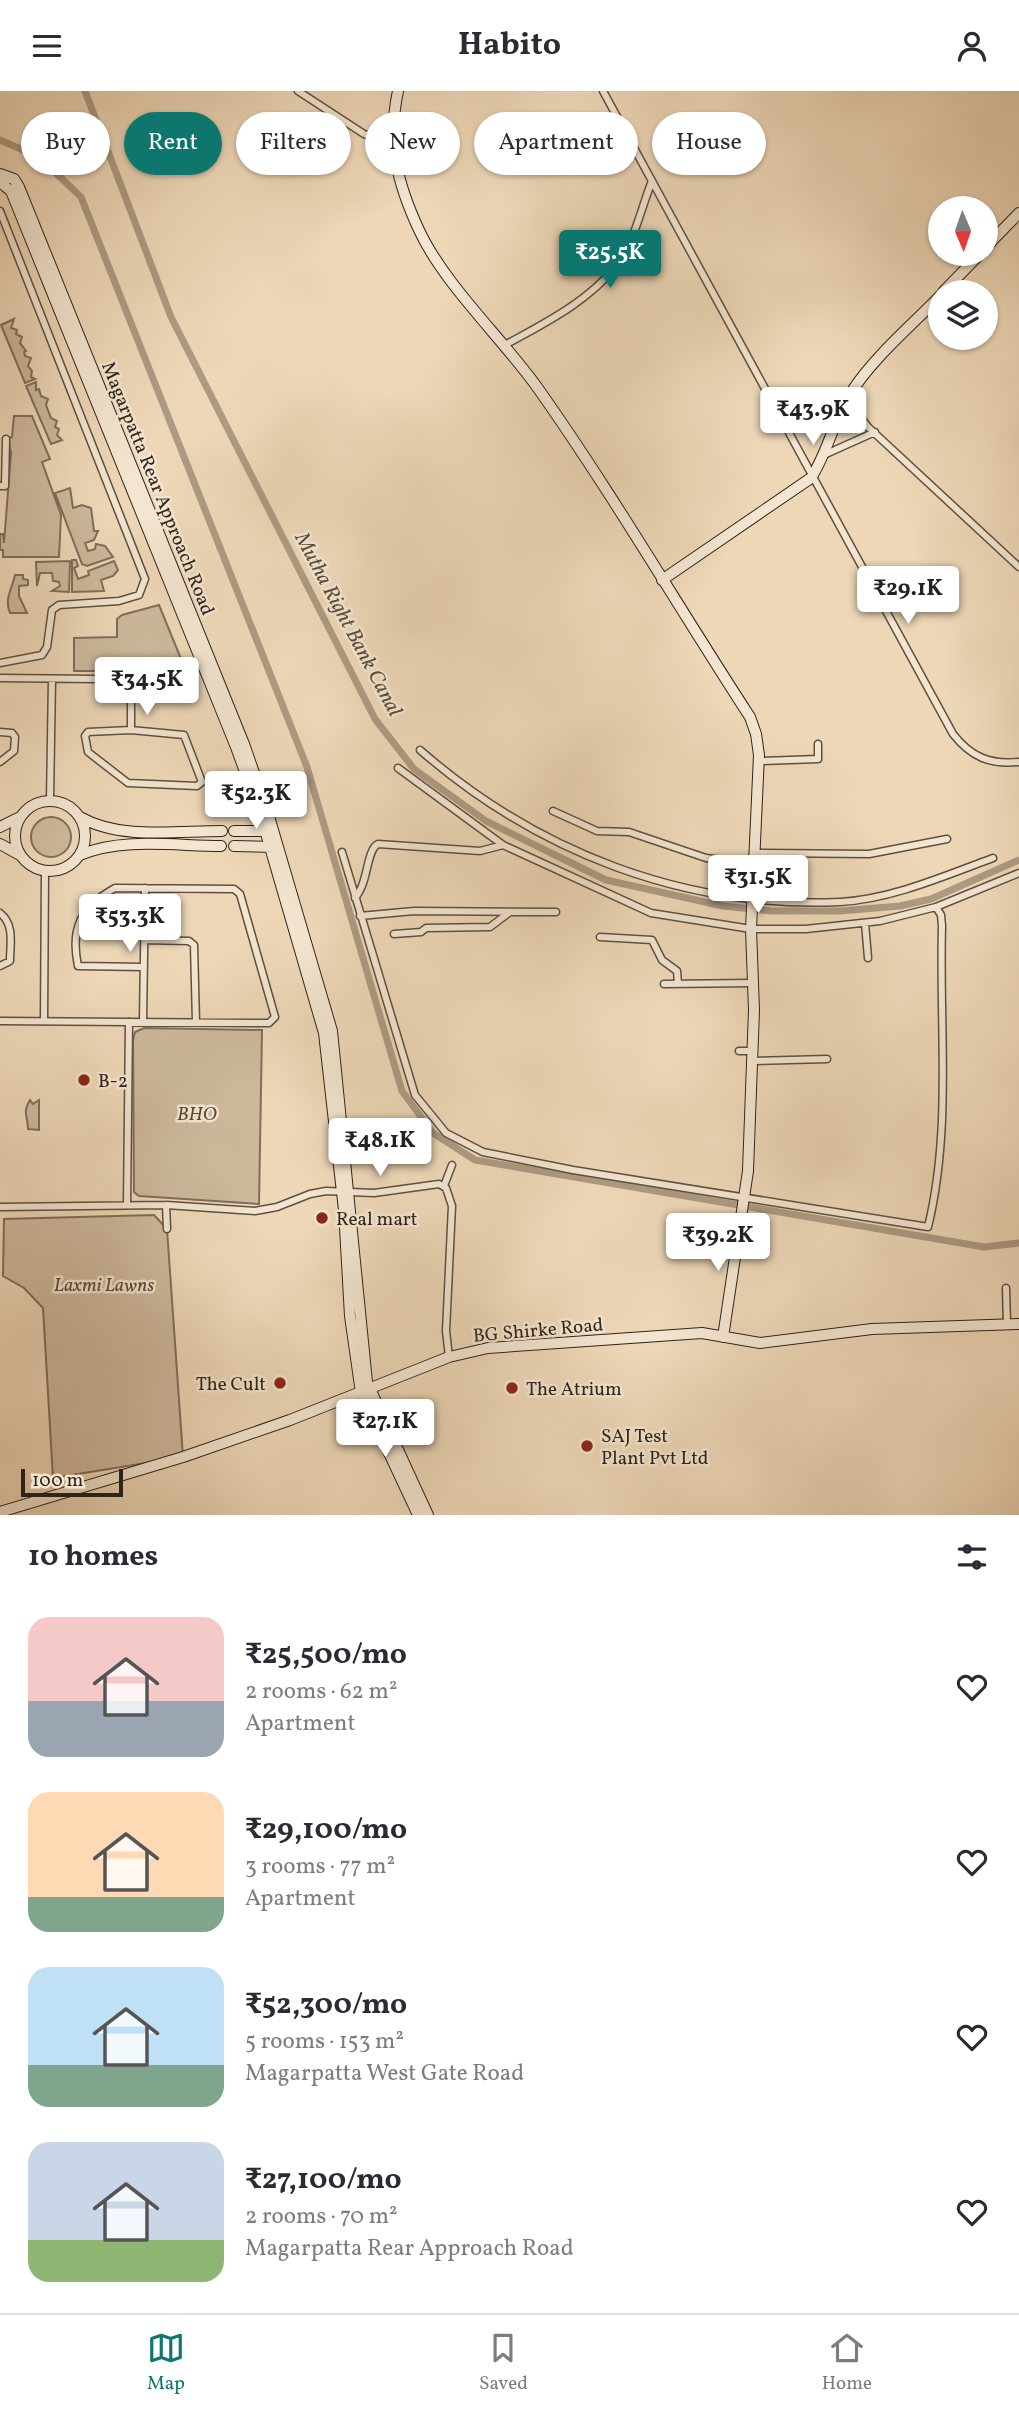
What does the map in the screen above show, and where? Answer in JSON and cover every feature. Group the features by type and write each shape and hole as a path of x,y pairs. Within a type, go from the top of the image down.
{"street":[{"path":"298,91 365,134"},
{"path":"396,112 398,91"},
{"path":"603,91 811,478 953,734 971,754 982,759 1019,762"},
{"name":"Magarpatta Rear Approach Road","path":"0,174 14,179 19,187 244,744 332,1031 366,1391 418,1515"},
{"path":"400,175 420,232 466,298 538,389 750,717 757,734 759,761 751,925 753,1056 746,1199 723,1337"},
{"path":"505,345 559,314 616,266 652,181"},
{"name":"Magarpatta Rear Approach Road","path":"0,182 11,191 270,831"},
{"path":"0,211 145,579 139,595 119,601 59,605 52,610 47,647 43,655 0,663"},
{"path":"998,235 1019,213"},
{"path":"955,280 968,266"},
{"path":"662,580 811,478 826,454 839,413 847,398 861,379 928,309"},
{"path":"847,398 875,432 1019,567"},
{"path":"826,454 875,432"},
{"path":"0,486 5,486 4,443"},
{"path":"0,678 192,680"},
{"path":"50,800 52,678"},
{"path":"131,680 131,730"},
{"path":"131,730 184,735 202,782 197,786 135,785 113,773 88,753 85,736 88,732 131,730"},
{"path":"0,732 12,733 15,737 14,751 0,762"},
{"path":"759,761 818,759 818,744"},
{"path":"420,750 446,773 512,820 575,851 635,876 698,892 753,902 842,902 919,887 993,858"},
{"path":"398,768 503,845 651,913 806,929 865,923 936,907 1019,873"},
{"path":"0,827 20,817 35,804 50,800 65,804 97,827 115,830 222,831"},
{"path":"553,811 597,831 629,832 706,858 754,864"},
{"path":"20,817 15,836 20,855"},
{"path":"80,817 86,836 80,855"},
{"path":"234,831 270,831"},
{"path":"755,853 869,854 947,839"},
{"path":"355,898 365,887 370,851 378,844 480,851 503,845"},
{"path":"0,845 45,871 65,868 80,855 97,847 221,846"},
{"path":"233,846 274,847"},
{"path":"342,852 415,1095 446,1133 483,1152 573,1170 928,1227 941,1156 942,1118 942,915 936,907"},
{"path":"45,871 47,1021"},
{"path":"0,1021 268,1023 275,1017 240,894 228,888 120,887 109,891 80,918 75,931 77,962 81,968 144,967"},
{"path":"143,1022 145,888"},
{"path":"360,916 414,911 556,912"},
{"path":"394,934 421,932 426,928 490,927 512,911"},
{"path":"0,913 10,922 11,929 10,961 0,966"},
{"path":"865,923 868,958"},
{"path":"600,937 652,940 662,960 677,971 678,984"},
{"path":"144,940 189,941 194,945 196,1022"},
{"path":"664,984 753,983"},
{"path":"127,1205 129,1022"},
{"path":"739,1051 753,1056 827,1059"},
{"path":"449,1357 446,1331 452,1206 444,1186 452,1165"},
{"path":"0,1207 166,1205 255,1211 277,1207 310,1194 428,1184 444,1186"},
{"path":"166,1205 167,1229"},
{"path":"1006,1288 1007,1324"},
{"name":"BG Shirke Road","path":"0,1512 183,1457 366,1391 449,1357 488,1348 702,1333 760,1343 872,1329 1019,1324"},
{"name":"Magarpatta Rear Approach Road","path":"366,1391 428,1515"}],"green space":[{"path":"14,319 11,328 17,330 16,334 22,337 20,343 26,351 25,356 31,358 28,366 32,371 31,377 35,379 25,383 1,325"},
{"path":"36,382 36,390 39,389 41,396 48,399 46,405 51,418 57,421 57,435 62,440 51,444 26,386"},
{"path":"14,416 32,416 50,459 42,462 61,515 59,557 3,557 3,550 0,550 0,534 3,534 4,543 11,453 8,438 12,437"},
{"path":"70,488 73,508 82,505 91,508 94,531 98,531 94,540 85,543 88,551 95,549 96,544 105,546 113,557 87,566 82,564 55,493"},
{"path":"72,560 76,560 78,566 74,568 78,579 89,575 88,571 114,561 118,570 113,576 101,580 104,591 72,592"},
{"path":"70,561 69,592 52,591 60,586 59,582 53,581 52,573 40,573 37,586 36,562"},
{"path":"15,575 23,575 23,579 28,580 28,585 19,586 19,596 27,613 10,613 8,608"},
{"path":"159,605 186,671 74,671 74,638 117,637 117,619 122,615"},
{"path":"51,817 65,823 71,837 65,851 51,857 37,851 31,837 37,823"},
{"name":"BHO","path":"144,1028 262,1030 259,1204 139,1196 134,1192 133,1040 135,1032"},
{"path":"30,1100 33,1104 39,1100 39,1130 28,1129 26,1111"},
{"name":"Laxmi Lawns","path":"154,1215 167,1229 183,1457 53,1478 43,1308 24,1288 3,1276 4,1219"}],"waterway":[{"name":"Mutha Right Bank Canal","path":"85,91 171,317 375,719 414,769 486,821 606,880 723,906 771,911 840,911 900,906 931,899 1019,860"},
{"path":"0,140 39,157 81,197 307,767 402,1091 433,1133 475,1160 984,1247 1019,1243"}],"place":[{"name":"B-2","path":"84,1080"},
{"name":"Real mart","path":"322,1218"},
{"name":"The Cult","path":"280,1383"},
{"name":"The Atrium","path":"512,1388"},
{"name":"SAJ Test Plant Pvt Ltd","path":"587,1446"}]}
